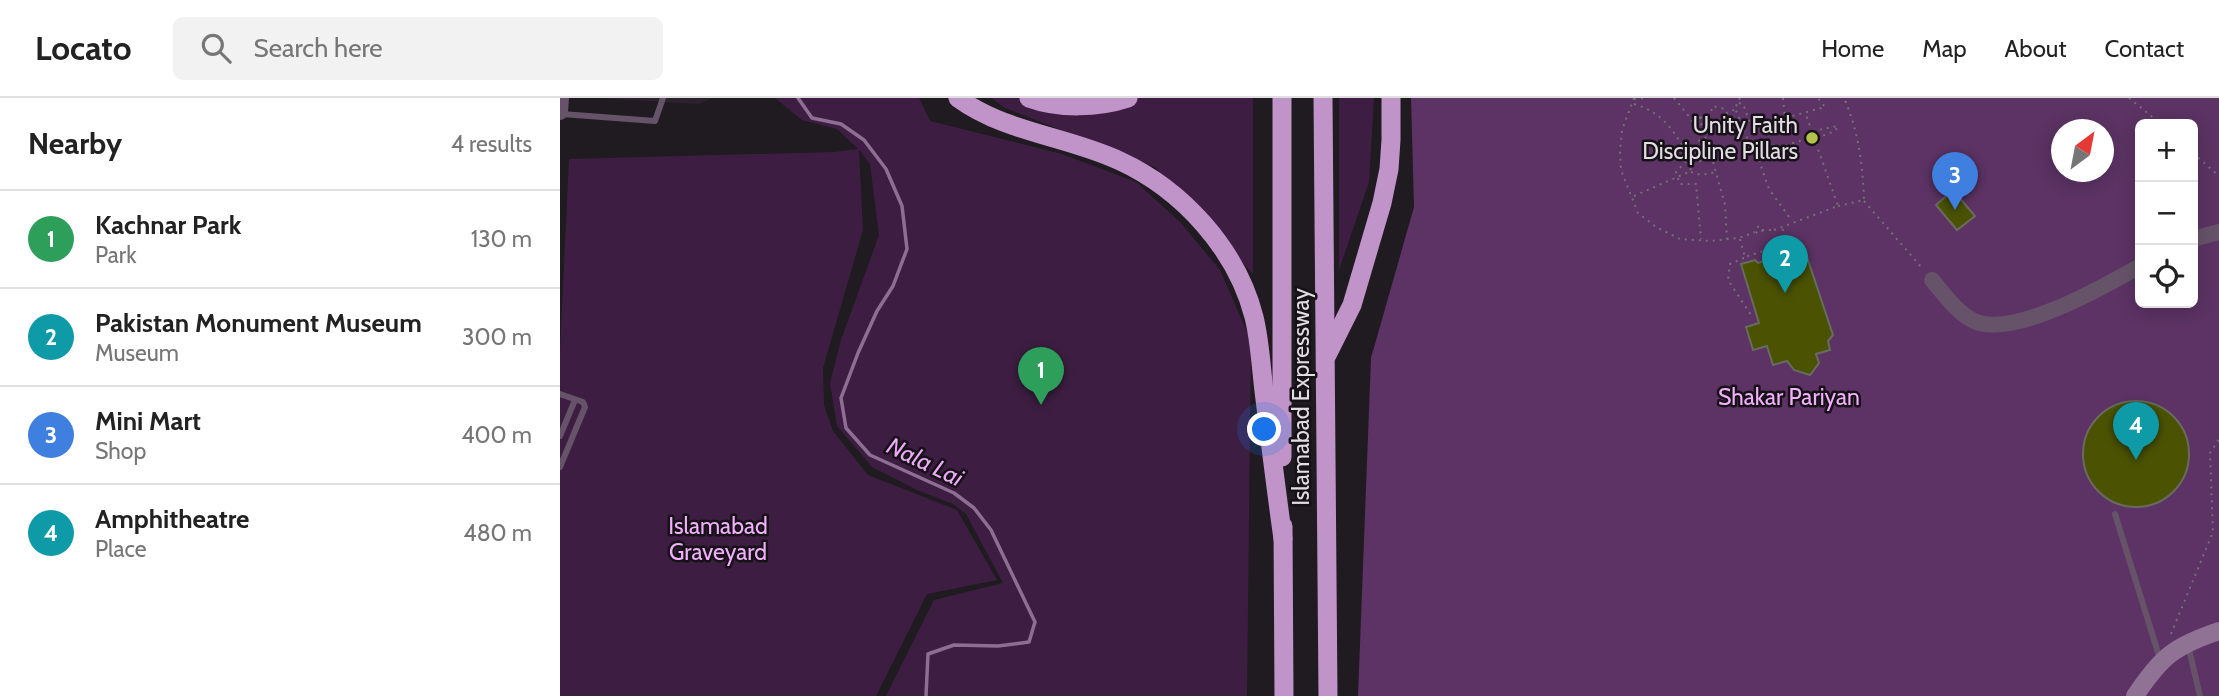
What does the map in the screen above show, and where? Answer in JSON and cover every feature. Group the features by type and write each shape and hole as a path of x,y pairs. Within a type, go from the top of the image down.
{"highway":[{"path":"958,98 1002,122 1087,147 1149,175 1184,203 1217,243 1237,272 1255,319 1283,539"},
{"path":"1029,98 1038,102 1087,107 1128,98"},
{"name":"Islamabad Expressway","path":"1282,98 1284,696"},
{"name":"Islamabad Expressway","path":"1323,98 1328,696"},
{"path":"1324,360 1352,305 1382,202 1389,169 1391,98"}],"main road":[{"path":"2134,696 2160,660 2188,643 2219,631"}],"street":[{"path":"560,113 561,98"},
{"path":"2198,238 2219,232"},
{"path":"1932,280 1970,319 1997,325 2031,317 2088,295 2135,269"}],"lane":[{"path":"560,113 655,121 663,98"},
{"path":"560,394 583,402 585,407 560,467"},
{"path":"560,436 575,400"},
{"path":"2115,514 2160,660"},
{"path":"2188,643 2200,696"}],"path":[{"path":"1643,98 1634,98 1622,130 1621,170 1638,213 1656,227 1680,239 1740,238 1755,232 1758,227 1762,230 1774,230 1838,206 1864,200"},
{"path":"1674,98 1691,119 1706,158 1713,162"},
{"path":"1691,119 1710,114 1713,106 1725,109 1727,113 1735,109 1740,98"},
{"path":"1783,98 1786,118 1825,107 1818,98"},
{"path":"1844,98 1863,171 1864,200 1932,280"},
{"path":"2129,98 2155,119"},
{"path":"1738,103 1743,104 1750,121 1757,142 1757,146 1754,146"},
{"path":"1633,104 1651,109 1676,135 1689,158 1676,172 1680,184 1696,184 1701,240"},
{"path":"1735,109 1750,145 1754,146 1757,153 1769,189 1793,222"},
{"path":"1805,112 1838,206"},
{"path":"1699,118 1725,205 1728,239"},
{"path":"1742,124 1750,121"},
{"path":"1757,153 1765,144 1772,144 1777,148 1835,131 1838,126 1812,131"},
{"path":"1698,138 1706,136"},
{"path":"1757,153 1770,155 1777,153 1776,149"},
{"path":"2198,157 2219,176"},
{"path":"1691,171 1690,167 1706,158"},
{"path":"1633,196 1691,171"},
{"path":"1691,171 1701,175 1716,172"},
{"path":"1753,318 1728,280 1730,264 1788,243 1781,227"},
{"path":"1740,238 1745,257"},
{"path":"2171,635 2213,531 2210,453 2219,439"}],"shaded area":[{"path":"595,98 712,98 699,104"}],"green space":[{"name":"Islamabad Graveyard","path":"775,98 919,98 930,121 1062,154 1136,182 1181,223 1220,270 1251,341 1247,696 886,696 934,600 1003,583 966,514 953,504 917,490 872,467 837,426 830,383 841,340 879,235 870,164 859,150 863,230 823,368 824,405 833,431 868,475 957,510 997,580 927,594 876,696 560,696 560,350 569,159 834,152 858,149 837,129 802,120"},
{"path":"991,98 1253,98 1253,274 1155,167 1005,108"},
{"path":"1339,98 1374,98 1369,182 1339,270"},
{"name":"Shakar Pariyan","path":"1411,98 2219,98 2219,696 1358,696 1371,358 1414,207"}],"building":[{"path":"1953,190 1975,216 1957,230 1936,205"},
{"path":"1796,243 1798,249 1804,248 1833,335 1828,341 1830,350 1816,354 1819,363 1810,375 1794,370 1787,361 1773,365 1767,346 1753,350 1746,327 1759,323 1741,264 1755,260 1758,263 1782,254 1780,249"},
{"path":"2136,401 2156,405 2173,417 2185,434 2189,454 2185,474 2173,491 2156,503 2136,507 2116,503 2099,491 2087,474 2083,454 2087,434 2099,417 2116,405"}],"waterway":[{"name":"Nala Lai","path":"798,98 812,118 841,124 864,140 886,169 902,206 907,249 893,286 877,311 858,353 841,398 846,428 870,455 954,493 974,508 991,530 1035,622 1029,642 998,646 954,645 928,654 926,696"}],"place":[{"name":"Unity Faith Discipline Pillars","path":"1812,138"},
{"name":"Mini Mart","path":"1955,210"},
{"name":"Pakistan Monument Museum","path":"1785,293"},
{"name":"Kachnar Park","path":"1041,405"},
{"name":"Amphitheatre","path":"2136,460"}]}
